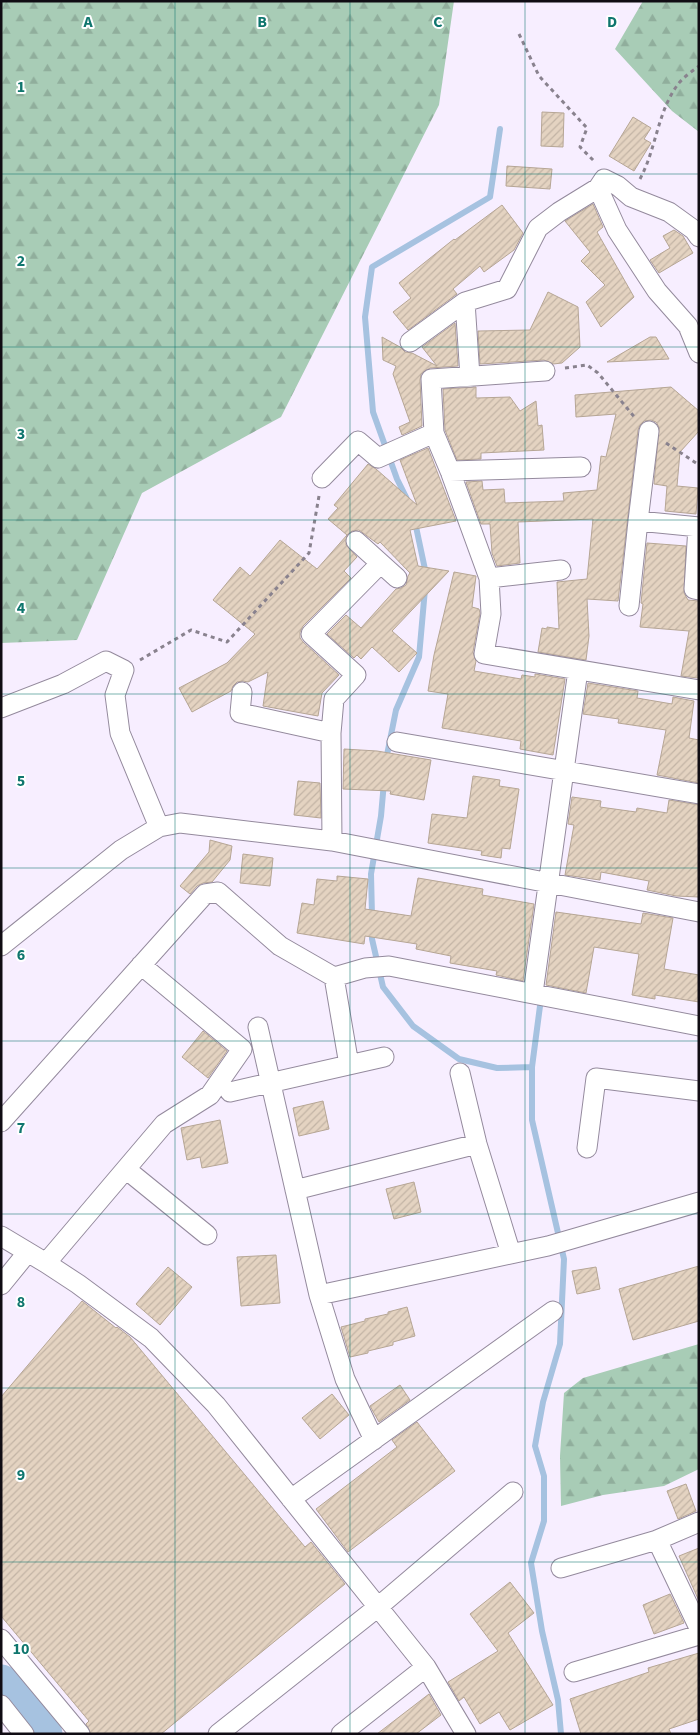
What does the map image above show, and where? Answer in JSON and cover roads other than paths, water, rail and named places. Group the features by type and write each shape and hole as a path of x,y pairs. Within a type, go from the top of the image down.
{"street":[{"path":"410,342 465,302 507,289 538,228 559,212 598,188 604,180 618,186 631,197 670,212 694,230 699,237"},
{"path":"598,188 618,230 657,291 688,326 699,353"},
{"path":"465,302 470,376"},
{"path":"545,371 431,379 434,433 488,578 491,614 484,654 699,690"},
{"path":"630,606 649,431"},
{"path":"322,478 358,441 378,458 434,433"},
{"path":"450,472 581,467"},
{"path":"638,521 698,527 694,589 699,590"},
{"path":"356,541 397,578"},
{"path":"332,841 331,733 334,699 356,675 311,634 380,564"},
{"path":"488,578 561,570"},
{"path":"1,708 63,684 106,661 124,670 115,695 120,733 159,827"},
{"path":"533,993 578,670"},
{"path":"242,692 240,713 331,733"},
{"path":"397,742 699,794"},
{"path":"1,946 121,850 159,827 180,823 332,841 699,912"},
{"path":"1,1122 205,894 218,892 280,946 334,977 365,968 389,966 699,1026"},
{"path":"46,1263 127,1170 164,1124 210,1095 242,1049 141,965"},
{"path":"334,977 349,1065"},
{"path":"258,1027 318,1295 345,1379 374,1440"},
{"path":"230,1092 384,1057"},
{"path":"460,1073 477,1144 511,1254"},
{"path":"587,1148 596,1078 699,1091"},
{"path":"295,1190 477,1144"},
{"path":"127,1170 207,1235"},
{"path":"318,1295 557,1244 699,1202"},
{"path":"1,1236 46,1263 151,1338 216,1405 426,1668 466,1734"},
{"path":"1,1285 27,1252"},
{"path":"291,1499 553,1311"},
{"path":"218,1734 378,1607 513,1492"},
{"path":"561,1568 657,1540 699,1522"},
{"path":"657,1540 699,1628"},
{"path":"574,1672 699,1635"},
{"path":"1,1639 80,1734"},
{"path":"342,1734 426,1668"},
{"path":"1,1705 24,1734"}],"waterway":[{"path":"408,501 397,479 373,412 365,317 372,267 490,197 500,129"},
{"path":"415,522 426,574"},
{"path":"386,760 396,710 419,657 425,589"},
{"path":"372,916 371,874 381,816 384,782"},
{"path":"372,929 372,939 383,987 413,1026 459,1059 497,1068 532,1067"},
{"path":"540,1006 532,1067 532,1120 564,1259 560,1344 543,1402 535,1446 544,1476 544,1521 531,1563 542,1631 558,1700 561,1734"},
{"path":"1,1684 43,1734"}]}
